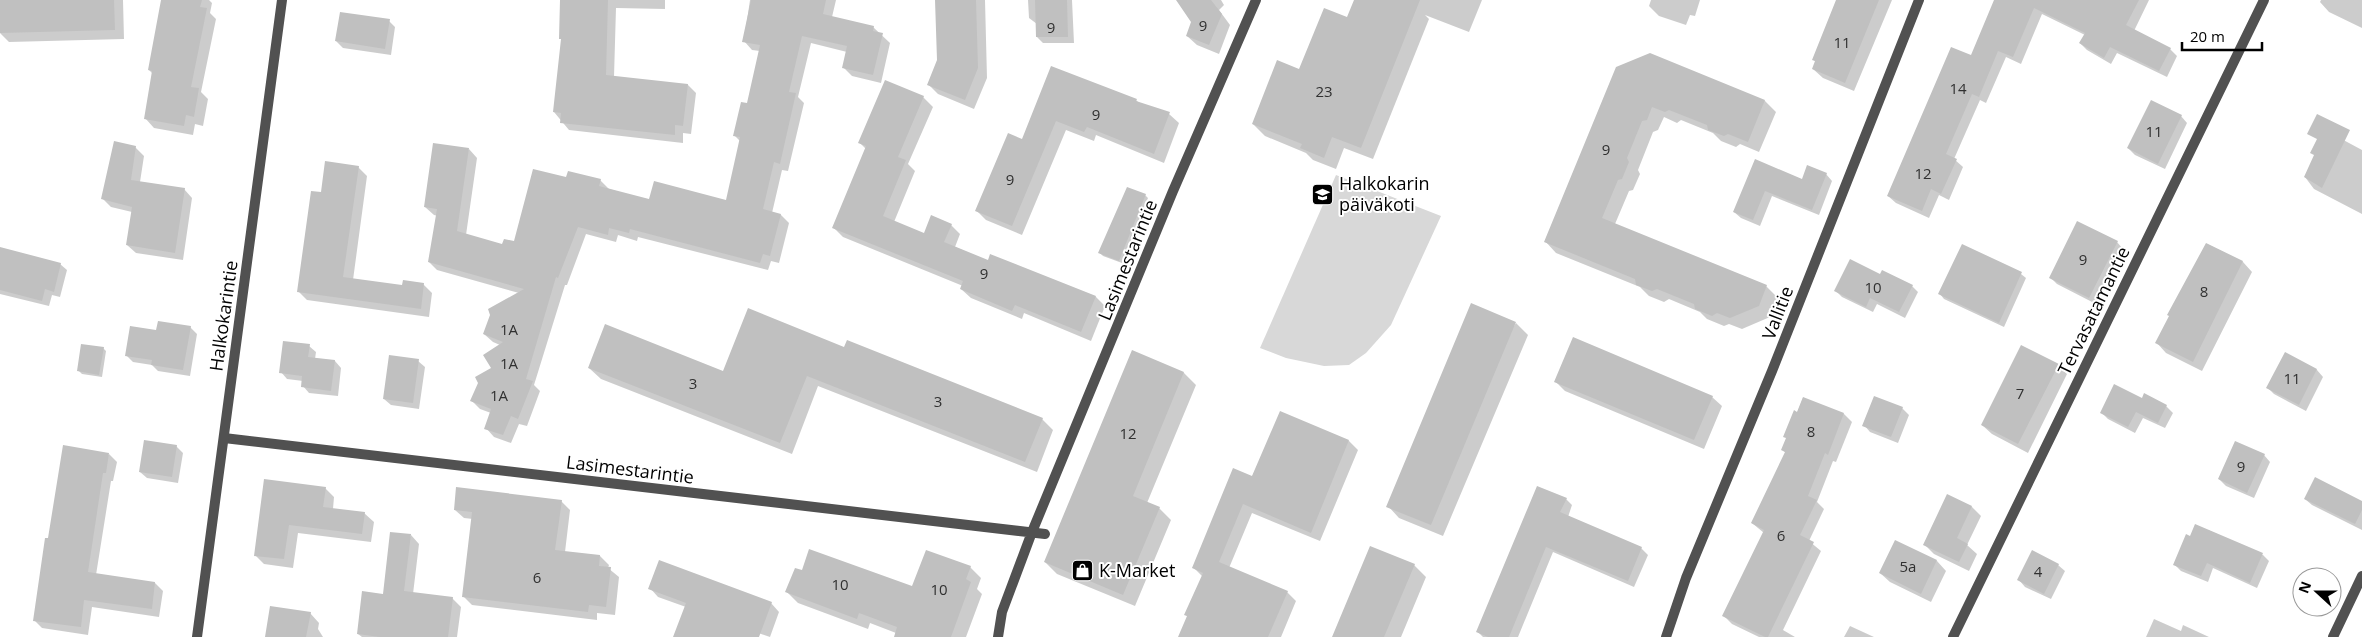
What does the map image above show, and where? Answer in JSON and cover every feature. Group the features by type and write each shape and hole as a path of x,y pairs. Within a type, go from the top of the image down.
{"street":[{"name":"Halkokarintie","path":"197,637 282,0"},
{"name":"Lasimestarintie","path":"998,637 1002,612 1032,532 1173,191 1256,0"},
{"name":"Vallitie","path":"1666,637 1686,578 1772,371 1918,0"},
{"name":"Tervasatamantie","path":"1953,637 2264,0"},
{"name":"Lasimestarintie","path":"224,438 381,455 757,502 1045,534"},
{"path":"2334,637 2362,576"}],"shaded area":[{"path":"1336,175 1441,216 1391,325 1366,353 1349,365 1324,366 1286,358 1260,348"}],"building":[{"path":"0,0 114,0 115,30 0,33"},
{"path":"161,0 202,0 200,7 207,8 191,87 199,88 194,117 186,115 184,126 144,119 152,71 148,70"},
{"path":"560,0 608,0 606,75 688,84 683,126 675,125 675,135 560,123 561,113 553,112 561,39 559,39"},
{"path":"751,0 826,0 823,14 874,26 873,31 883,33 873,75 842,68 847,46 802,36 789,92 796,93 780,164 774,162 763,209 781,214 770,256 763,254 760,263 630,229 629,233 609,228 608,235 578,227 558,278 556,277 526,379 533,381 518,419 511,416 503,435 484,429 491,409 470,401 478,383 475,377 491,368 483,355 503,342 483,334 490,315 488,309 524,289 428,262 437,209 424,207 433,143 469,148 457,231 502,244 504,239 514,241 533,169 566,177 568,171 601,179 599,186 649,199 654,181 726,200 740,137 733,136 741,102 747,103 760,45 742,42"},
{"path":"935,0 976,0 978,68 965,100 927,85 937,60"},
{"path":"1035,0 1067,0 1068,37 1036,37"},
{"path":"1176,0 1211,0 1222,14 1209,45 1186,36 1191,22"},
{"path":"1354,0 1420,0 1361,148 1332,137 1324,158 1300,148 1302,144 1252,124 1277,60 1299,69 1324,8 1347,17"},
{"path":"1836,0 1879,0 1845,83 1812,69 1815,61 1812,60"},
{"path":"1994,0 2139,0 2126,25 2171,48 2159,71 2110,47 2104,58 2079,43 2085,33 2034,8 2013,57 1998,51 1979,97 1972,94 1946,154 1957,159 1941,194 1931,189 1922,211 1887,196 1951,47 1971,55"},
{"path":"340,12 390,19 385,49 335,41"},
{"path":"1650,53 1765,100 1748,142 1728,134 1724,136 1708,130 1707,125 1669,110 1665,112 1652,107 1647,120 1642,121 1627,158 1629,162 1622,179 1618,180 1602,218 1767,285 1759,306 1730,318 1717,313 1712,316 1695,309 1694,304 1657,289 1652,291 1636,285 1635,279 1544,242 1616,67"},
{"path":"1051,66 1137,99 1136,101 1170,112 1154,154 1087,127 1084,132 1056,121 1012,226 975,211 1008,133 1022,139"},
{"path":"885,80 924,96 898,157 906,160 883,216 924,233 931,215 952,224 944,242 988,260 990,254 1096,296 1081,332 1015,305 1012,311 960,289 963,281 832,228 866,146 858,143"},
{"path":"2151,100 2182,115 2158,164 2127,148"},
{"path":"2317,114 2350,130 2322,188 2304,177 2314,155 2310,153 2317,139 2307,134"},
{"path":"114,141 136,146 131,180 185,188 175,253 126,245 132,207 101,199"},
{"path":"1755,159 1802,179 1807,165 1827,173 1812,210 1765,191 1753,220 1733,212"},
{"path":"325,161 359,166 343,277 402,285 403,280 424,283 421,309 297,292 311,191 321,192"},
{"path":"1127,187 1146,194 1119,261 1098,253"},
{"path":"2077,221 2118,241 2089,298 2049,278"},
{"path":"2206,243 2243,261 2193,362 2155,343 2169,316 2167,315"},
{"path":"1962,244 2022,272 1999,323 1938,294"},
{"path":"0,247 61,263 54,292 45,289 42,301 0,290"},
{"path":"1850,259 1880,274 1882,270 1913,285 1899,312 1870,298 1866,307 1834,291"},
{"path":"1471,303 1516,322 1431,525 1386,507"},
{"path":"748,308 844,347 847,340 1043,418 1025,462 807,376 780,443 588,368 605,324 723,371"},
{"path":"158,321 191,326 183,370 151,365 152,360 125,356 130,326 156,330"},
{"path":"1573,337 1713,396 1694,440 1554,382"},
{"path":"283,341 310,344 308,357 335,360 331,391 301,387 302,376 279,373"},
{"path":"81,344 104,347 99,375 77,371"},
{"path":"2021,345 2059,364 2018,444 1981,425"},
{"path":"1132,350 1184,372 1133,496 1160,507 1123,595 1044,562"},
{"path":"2285,352 2317,369 2299,405 2266,388"},
{"path":"389,355 419,359 413,403 383,399"},
{"path":"2114,384 2142,398 2144,393 2167,405 2158,423 2136,412 2128,427 2100,413"},
{"path":"1874,396 1903,407 1891,437 1862,426"},
{"path":"1803,397 1844,413 1828,455 1825,453 1808,496 1817,500 1800,535 1814,542 1768,637 1765,637 1722,616 1764,530 1751,523 1785,452 1781,450 1786,438 1783,437 1794,410 1797,412"},
{"path":"1280,411 1349,440 1311,533 1243,504 1219,562 1288,591 1268,637 1178,637 1187,616 1184,615 1203,573 1192,568 1233,468 1252,476"},
{"path":"144,440 177,445 172,477 139,472"},
{"path":"2235,441 2265,454 2247,493 2218,479"},
{"path":"63,445 109,453 106,473 103,473 88,572 155,582 152,609 84,600 81,627 33,621 45,538 48,538"},
{"path":"2315,477 2362,501 2362,510 2355,524 2304,499"},
{"path":"264,479 326,487 323,507 365,512 362,534 289,525 284,559 254,556"},
{"path":"1537,486 1567,498 1560,512 1642,547 1628,581 1546,547 1509,637 1488,637 1476,632"},
{"path":"456,487 562,500 555,550 600,555 599,566 611,567 606,607 589,605 588,612 462,597 472,512 454,510"},
{"path":"1947,494 1972,506 1957,538 1968,544 1959,562 1923,545"},
{"path":"2195,524 2263,553 2250,583 2207,563 2201,576 2173,565 2186,534 2190,536"},
{"path":"390,532 411,534 404,591 453,597 448,637 380,637 357,634 362,591 383,594"},
{"path":"1895,540 1937,560 1921,594 1879,573"},
{"path":"1370,546 1415,564 1384,637 1332,637"},
{"path":"809,549 912,586 926,550 971,566 966,579 971,582 951,637 894,637 897,627 859,613 857,619 785,592 795,568 802,570"},
{"path":"2032,550 2059,564 2044,594 2017,580"},
{"path":"659,560 772,602 759,637 673,637 686,603 648,589"},
{"path":"270,606 311,612 306,637 265,637"}],"place":[{"name":"Halkokarin päiväkoti","path":"1323,194"},
{"name":"K-Market","path":"1083,571"}]}
